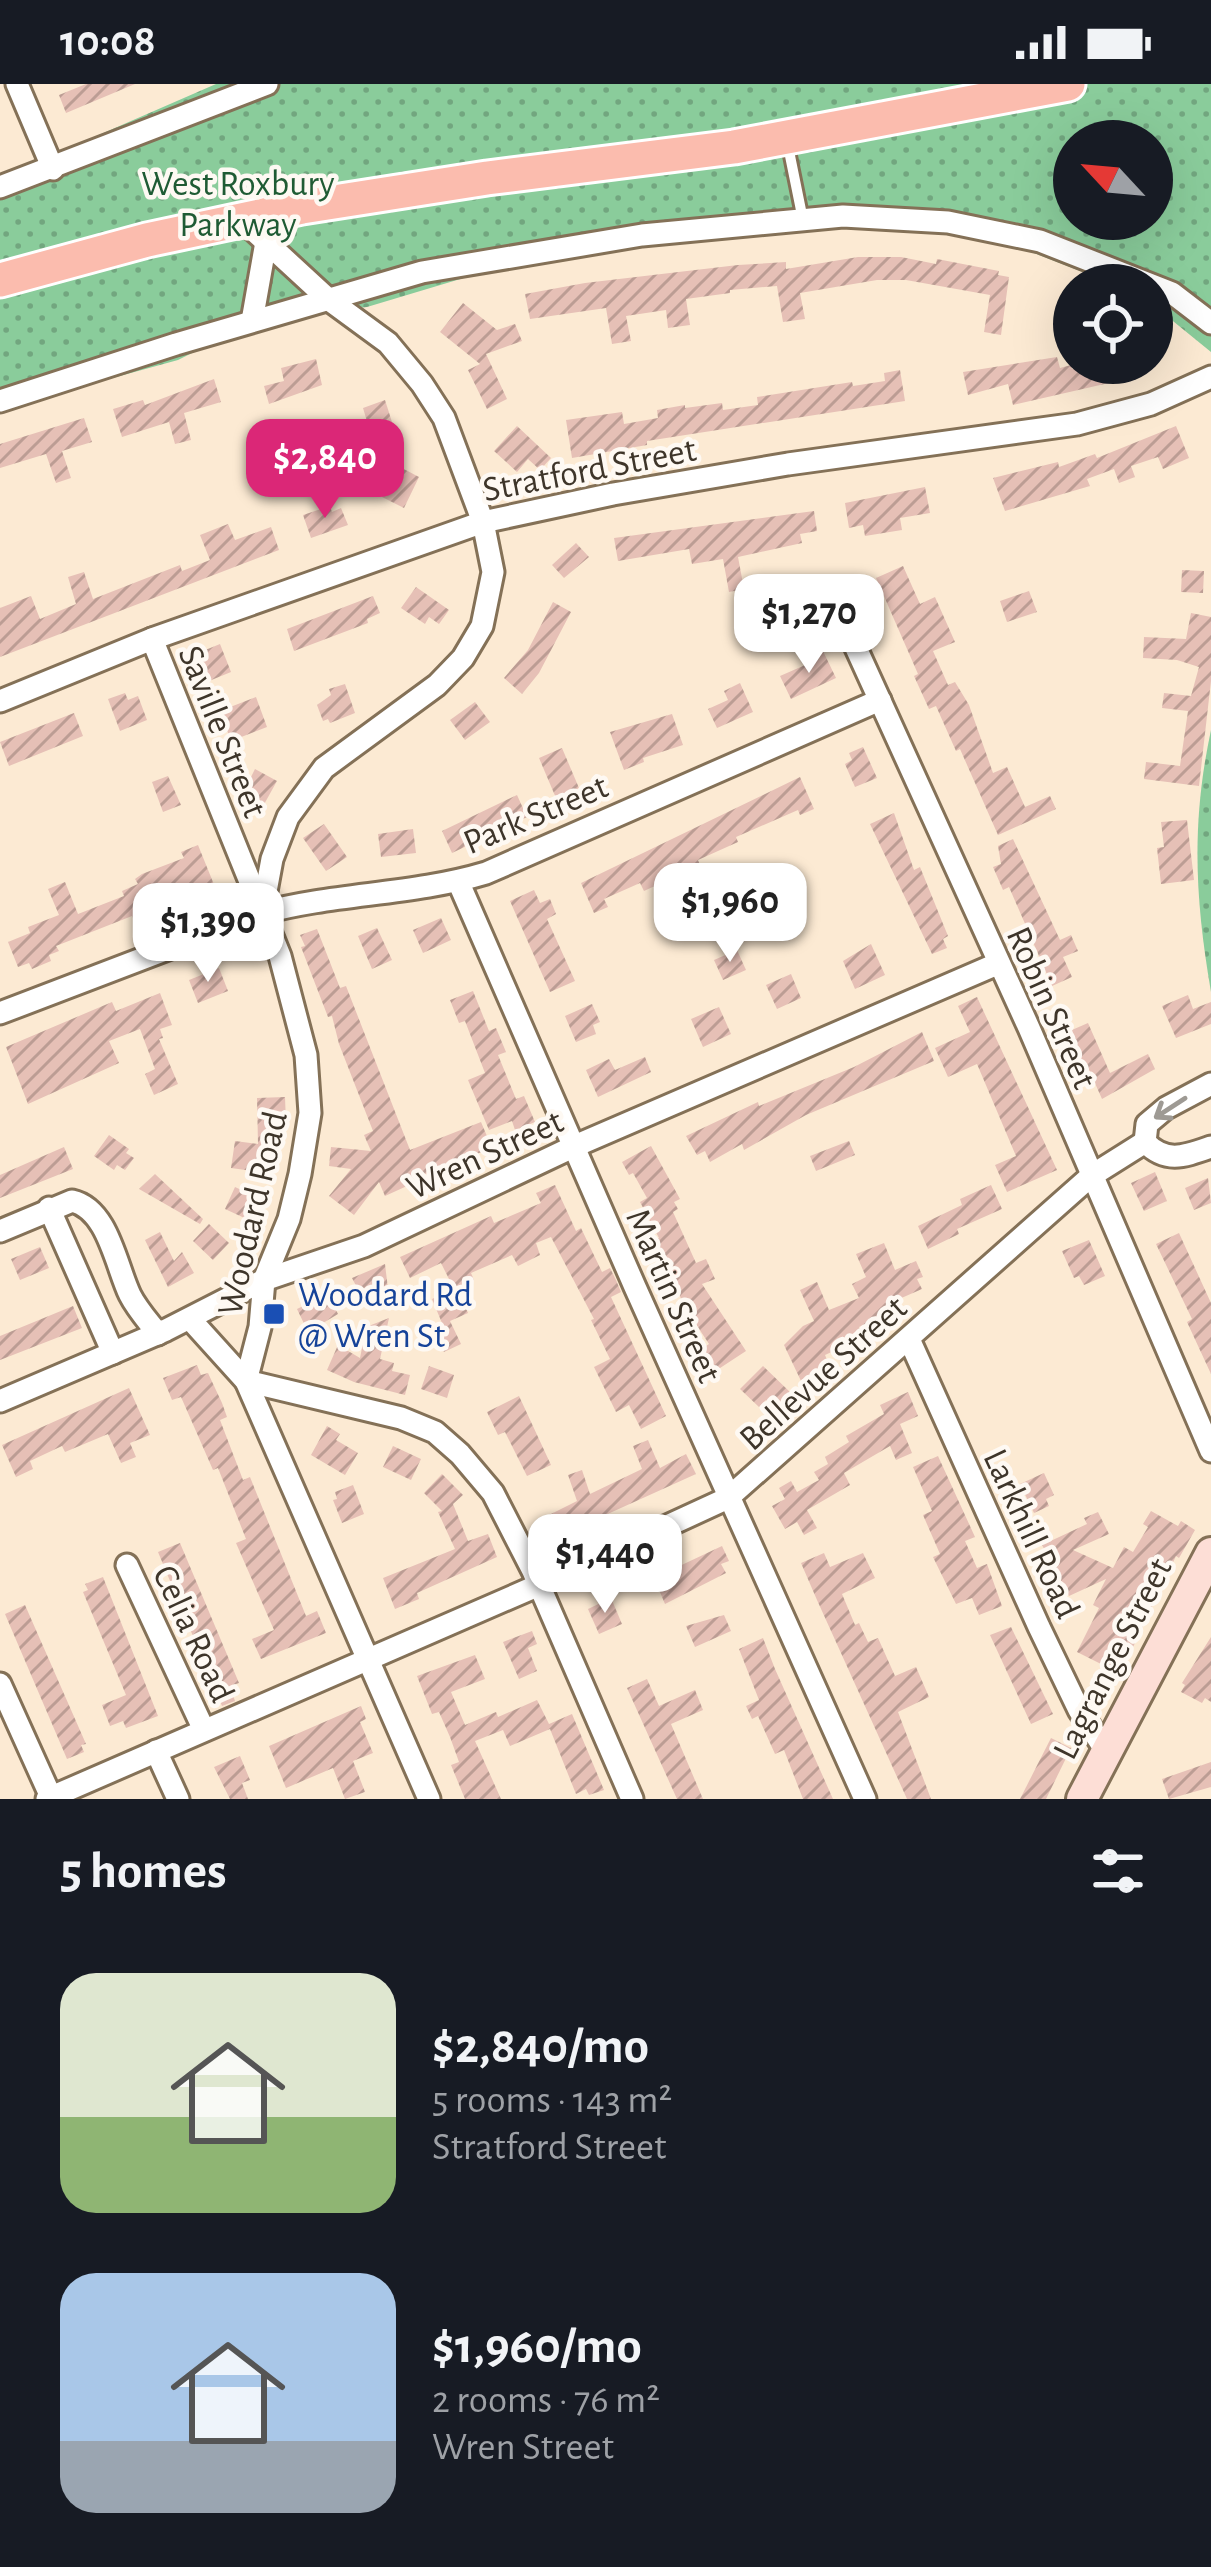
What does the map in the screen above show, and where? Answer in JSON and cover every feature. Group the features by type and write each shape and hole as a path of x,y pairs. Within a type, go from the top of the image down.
{"main road":[{"path":"0,280 240,218 487,178 787,138 1068,84"},
{"name":"Lagrange Street","path":"1082,1799 1211,1553"}],"street":[{"path":"17,84 53,169"},
{"path":"0,187 53,169 233,90 267,84"},
{"path":"0,401 444,268 642,235 843,216 948,222 1040,241 1172,293 1211,322"},
{"path":"240,218 328,299 388,344 422,384 444,418 483,522 493,572 482,626 463,658 437,685 324,768 288,817 272,859 262,914"},
{"path":"252,322 266,242"},
{"name":"Stratford Street","path":"0,701 152,639 483,522 744,472 1077,424 1151,404 1211,376"},
{"name":"Robin Street","path":"831,593 1029,1028 1211,1451"},
{"name":"Saville Street","path":"152,639 262,914"},
{"name":"Park Street","path":"0,1013 262,914 306,902 458,881 880,700"},
{"name":"Martin Street","path":"458,881 865,1799"},
{"name":"Woodard Road","path":"246,1381 260,1327 264,1280 289,1219 310,1113 296,1004 262,914"},
{"name":"Wren Street","path":"0,1401 158,1334 264,1280 364,1246 574,1146 997,964"},
{"name":"Bellevue Street","path":"49,1798 539,1586 728,1498 1091,1176 1145,1142 1147,1124 1211,1084"},
{"path":"1145,1142 1154,1152 1176,1159 1211,1147"},
{"path":"0,1231 72,1201 92,1210 131,1298 158,1334"},
{"path":"49,1208 113,1353"},
{"path":"190,1319 246,1381 429,1799"},
{"name":"Larkhill Road","path":"909,1339 1039,1627 1079,1710 1106,1750"},
{"path":"246,1381 375,1409 435,1432 460,1454 493,1493 632,1799"},
{"name":"Celia Road","path":"127,1564 204,1730"},
{"path":"0,1684 49,1798"},
{"path":"156,1751 178,1799"}],"lane":[{"path":"787,138 802,220"}],"green space":[{"name":"West Roxbury Parkway","path":"216,84 1211,84 1211,352 1173,321 1173,264 1062,264 921,226 790,217 497,268 367,307 260,319 178,360 0,409 0,178"},
{"path":"1211,730 1211,992 1201,925 1198,829"}],"building":[{"path":"86,84 135,84 66,113 59,95"},
{"path":"858,257 901,257 936,264 937,259 999,271 998,275 1009,277 1001,335 984,332 990,295 906,280 800,293 805,319 783,322 777,286 686,299 690,325 668,328 666,310 626,316 631,341 612,344 606,308 530,319 525,294 738,265 786,262 786,269"},
{"path":"463,303 497,330 515,324 522,341 486,354 507,399 487,409 468,370 480,364 440,332"},
{"path":"1053,358 1053,384 1105,384 1013,405 1008,384 968,395 963,372"},
{"path":"316,359 322,385 269,404 264,386 284,381 281,368"},
{"path":"900,370 905,401 647,441 647,445 572,458 566,420 622,412 624,424 658,418 657,410 685,405 722,403 723,410 758,405 757,397 885,381 884,373"},
{"path":"214,379 221,402 184,413 191,440 175,444 169,422 122,437 113,409 143,400 145,405"},
{"path":"385,400 398,441 375,448 363,408"},
{"path":"84,418 92,442 62,451 71,478 56,483 46,454 0,468 0,444"},
{"path":"517,426 551,458 540,470 528,459 517,472 494,451"},
{"path":"1176,426 1189,458 1163,469 1158,457 1131,466 1135,477 1119,483 1114,469 1087,479 1090,486 1005,511 993,478 1058,462 1059,467 1095,454 1097,458"},
{"path":"398,466 419,477 404,508 382,497"},
{"path":"925,487 930,513 900,518 902,530 865,536 863,525 849,528 845,503"},
{"path":"330,506 332,512 341,508 348,525 311,538 303,515"},
{"path":"814,511 817,531 800,534 802,543 738,557 744,589 729,592 723,559 692,564 689,549 618,561 614,538"},
{"path":"228,524 235,540 271,527 279,550 0,657 0,608 31,596 40,619 76,604 68,577 84,572 93,599 180,565 182,571 210,560 200,535"},
{"path":"576,543 589,557 564,578 552,565"},
{"path":"903,566 920,604 935,597 955,642 933,651 948,685 955,682 969,705 993,773 1007,767 1025,807 1050,796 1056,809 998,835 960,749 956,751 936,706 929,709 876,578"},
{"path":"1182,570 1204,571 1203,593 1181,592"},
{"path":"416,587 449,610 439,624 429,617 425,624 401,608"},
{"path":"1029,591 1037,612 1007,622 1000,601"},
{"path":"373,596 380,613 367,619 368,623 294,651 287,629"},
{"path":"553,602 571,612 539,673 522,694 504,678 528,650"},
{"path":"797,602 808,628 783,639 771,613"},
{"path":"1191,613 1211,617 1211,681 1199,786 1144,779 1146,762 1180,766 1188,711 1162,708 1164,693 1191,696 1199,667 1143,658 1144,637 1186,639"},
{"path":"220,644 231,672 209,681 198,653"},
{"path":"822,649 836,678 791,699 780,676 812,662 809,655"},
{"path":"740,683 753,712 717,728 708,709 728,700 724,691"},
{"path":"345,684 355,713 330,723 323,721 317,705 331,695 329,689"},
{"path":"125,693 128,700 138,696 147,720 120,731 108,699"},
{"path":"256,697 267,727 231,741 220,711"},
{"path":"475,702 490,722 465,740 450,720"},
{"path":"74,713 83,736 9,766 0,742"},
{"path":"672,714 683,745 643,758 644,762 624,770 610,732"},
{"path":"863,747 877,778 855,787 845,764 852,760 849,753"},
{"path":"562,748 579,788 556,798 539,758"},
{"path":"255,769 277,781 262,808 241,797"},
{"path":"168,776 181,805 163,812 152,782"},
{"path":"800,777 814,809 800,815 798,810 736,837 738,842 698,860 700,865 644,891 640,883 604,899 608,907 594,913 581,883"},
{"path":"517,795 527,817 452,853 442,831"},
{"path":"894,813 914,870 920,867 948,936 943,939 947,948 932,954 870,824"},
{"path":"1187,820 1194,880 1161,884 1157,848 1164,847 1161,822"},
{"path":"324,824 347,857 326,871 303,838"},
{"path":"413,829 416,853 381,857 378,834"},
{"path":"1013,839 1060,940 1071,935 1078,951 1063,957 1072,977 1052,986 1009,887 1003,890 993,867 1001,864 998,846"},
{"path":"198,845 217,892 135,922 132,916 56,946 59,951 49,955 51,961 32,969 29,963 18,967 8,942 30,933 28,927 59,915 48,889 65,882 78,914 124,896 122,891 138,884 135,879 142,874 184,858 181,852"},
{"path":"534,890 540,903 550,899 556,914 547,919 575,981 550,992 510,901"},
{"path":"765,907 774,927 752,937 743,916"},
{"path":"441,918 451,940 423,953 413,930"},
{"path":"377,928 392,960 372,969 358,936"},
{"path":"317,929 340,988 346,986 410,1150 481,1122 492,1148 405,1182 407,1186 385,1196 379,1182 354,1215 329,1196 351,1169 329,1166 331,1147 371,1151 364,1135 373,1131 332,1016 328,1017 301,947 305,946 300,935"},
{"path":"871,944 885,975 855,989 843,961"},
{"path":"737,950 746,970 723,980 714,960"},
{"path":"219,968 228,991 198,1003 189,980"},
{"path":"791,974 801,998 777,1009 766,985"},
{"path":"473,991 489,1031 496,1028 506,1052 498,1055 516,1099 524,1096 535,1122 515,1130 512,1121 489,1130 468,1080 485,1073 465,1021 459,1023 450,1000"},
{"path":"160,993 172,1025 160,1029 163,1038 159,1039 178,1084 154,1095 145,1074 155,1069 140,1029 109,1041 119,1063 28,1104 6,1047 112,1002 116,1011"},
{"path":"1188,995 1193,1009 1211,1002 1211,1024 1176,1038 1162,1006"},
{"path":"977,997 1057,1170 1007,1192 995,1165 1016,1156 977,1064 948,1077 935,1048 970,1032 958,1006"},
{"path":"592,1004 600,1022 593,1025 596,1034 576,1042 565,1016"},
{"path":"719,1007 731,1034 703,1047 691,1019"},
{"path":"1088,1023 1110,1073 1148,1054 1155,1069 1102,1099 1086,1063 1079,1066 1065,1033"},
{"path":"922,1032 934,1061 806,1115 744,1150 742,1144 710,1162 705,1151 697,1155 686,1136 758,1102 759,1106 854,1067"},
{"path":"645,1057 651,1072 598,1097 586,1070 609,1059 615,1070"},
{"path":"285,1097 286,1123 274,1123 266,1173 231,1168 235,1141 258,1144 257,1098"},
{"path":"109,1135 134,1158 125,1170 117,1165 114,1170 94,1156"},
{"path":"849,1141 855,1155 816,1171 810,1156"},
{"path":"651,1146 680,1199 674,1202 678,1209 673,1212 696,1263 706,1259 715,1279 702,1284 746,1351 717,1370 640,1202 647,1198 622,1162"},
{"path":"64,1147 73,1169 0,1198 0,1175"},
{"path":"1155,1172 1167,1201 1144,1211 1131,1183"},
{"path":"155,1174 203,1219 200,1224 139,1189"},
{"path":"1208,1178 1211,1203 1194,1210 1185,1188"},
{"path":"555,1185 602,1272 610,1268 616,1280 621,1292 611,1297 666,1416 641,1429 629,1405 616,1412 594,1367 610,1359 551,1237 536,1243 540,1255 518,1266 512,1255 471,1273 474,1280 457,1288 468,1313 450,1321 461,1344 444,1352 433,1327 442,1323 432,1299 454,1289 441,1263 410,1278 400,1257 491,1216 494,1223 541,1203 536,1193"},
{"path":"991,1185 1002,1209 957,1229 959,1234 928,1249 918,1226"},
{"path":"235,1187 261,1199 251,1221 225,1209"},
{"path":"209,1224 229,1243 213,1260 193,1241"},
{"path":"160,1232 174,1261 182,1252 194,1273 168,1287 145,1240"},
{"path":"1179,1233 1211,1303 1211,1374 1187,1322 1192,1319 1156,1244"},
{"path":"1089,1240 1105,1276 1084,1285 1079,1276 1074,1278 1062,1251"},
{"path":"884,1243 895,1270 916,1261 922,1289 890,1303 894,1311 859,1327 864,1337 825,1355 830,1367 801,1381 784,1345 814,1321 800,1290 817,1282 829,1310 859,1298 852,1284 866,1277 856,1254"},
{"path":"40,1247 49,1268 20,1280 11,1259"},
{"path":"385,1264 388,1289 364,1301 352,1278"},
{"path":"328,1294 338,1314 308,1332 297,1309"},
{"path":"73,1306 82,1328 0,1360 0,1336"},
{"path":"389,1318 380,1359 394,1363 392,1371 410,1375 405,1395 327,1370 338,1345 360,1358 366,1327"},
{"path":"197,1365 201,1375 208,1373 222,1403 227,1417 220,1420 243,1480 250,1477 306,1616 317,1611 326,1633 261,1659 252,1639 274,1630 236,1543 246,1539 218,1468 213,1470 181,1397 172,1400 163,1378"},
{"path":"429,1366 454,1375 447,1398 421,1389"},
{"path":"763,1366 791,1393 775,1409 766,1400 759,1407 740,1389"},
{"path":"129,1388 150,1435 130,1443 136,1457 121,1463 108,1434 65,1452 62,1446 30,1461 33,1469 16,1477 2,1445"},
{"path":"908,1392 918,1416 900,1424 912,1453 896,1460 890,1446 844,1473 850,1485 807,1510 817,1528 804,1535 797,1522 785,1529 772,1506 785,1499 779,1488 791,1481 797,1492 819,1480 814,1472 828,1464 825,1457 849,1442 846,1436 884,1414 880,1405"},
{"path":"519,1396 551,1465 527,1476 505,1432 498,1435 487,1412"},
{"path":"327,1426 340,1434 336,1440 358,1453 345,1475 311,1455"},
{"path":"648,1440 660,1468 686,1454 696,1474 559,1536 549,1515 577,1501 568,1475 582,1470 590,1494 642,1469 633,1446"},
{"path":"393,1446 421,1459 411,1480 383,1467"},
{"path":"938,1456 975,1537 965,1541 977,1568 987,1564 1002,1606 979,1615 972,1598 956,1604 933,1557 940,1554 923,1515 932,1511 913,1467"},
{"path":"1044,1473 1054,1495 1046,1499 1049,1506 1034,1513 1020,1484"},
{"path":"442,1474 463,1495 453,1504 468,1541 488,1534 497,1557 417,1593 419,1599 395,1609 383,1578 455,1549 438,1512 442,1511 424,1493"},
{"path":"353,1485 364,1514 342,1523 333,1500 337,1499 335,1492"},
{"path":"1151,1511 1195,1530 1179,1558 1176,1556 1126,1662 1119,1658 1113,1670 1077,1652 1099,1608 1093,1605 1106,1579 1069,1596 1042,1545 1087,1524 1084,1518 1098,1512 1109,1534 1073,1550 1113,1568 1124,1547 1133,1552 1148,1527 1143,1524"},
{"path":"180,1543 239,1683 230,1686 235,1701 222,1706 158,1552"},
{"path":"722,1546 729,1561 721,1564 726,1573 665,1604 654,1578"},
{"path":"824,1553 830,1567 863,1553 875,1578 842,1594 855,1625 859,1623 868,1642 878,1638 895,1676 916,1667 929,1697 898,1712 931,1799 907,1799 817,1600 801,1563"},
{"path":"103,1577 158,1716 126,1728 123,1721 110,1726 102,1705 126,1695 83,1592 88,1590 85,1584"},
{"path":"611,1598 622,1624 599,1634 588,1609"},
{"path":"25,1605 86,1744 81,1745 84,1752 67,1759 5,1614"},
{"path":"724,1615 731,1631 695,1647 686,1626"},
{"path":"1011,1627 1053,1714 1031,1724 990,1635"},
{"path":"532,1631 537,1644 528,1648 537,1671 519,1679 503,1642"},
{"path":"1211,1637 1211,1702 1205,1698 1202,1703 1181,1692 1182,1683"},
{"path":"763,1638 833,1799 803,1799 784,1750 775,1754 758,1716 752,1719 746,1706 759,1700 739,1649"},
{"path":"475,1655 485,1679 451,1692 465,1725 537,1700 549,1724 572,1714 604,1790 576,1794 550,1729 510,1746 503,1730 475,1741 501,1799 465,1799 451,1765 459,1762 450,1737 439,1712 432,1714 417,1676"},
{"path":"647,1679 659,1706 695,1690 703,1710 671,1724 703,1799 677,1799 627,1688"},
{"path":"361,1706 366,1719 360,1722 373,1753 353,1761 365,1792 345,1799 333,1768 286,1788 269,1746"},
{"path":"1051,1738 1071,1748 1046,1799 1020,1799"},
{"path":"240,1756 250,1780 242,1783 248,1799 230,1799 214,1767"},
{"path":"1211,1762 1211,1787 1169,1799 1162,1779"}],"place":[{"name":"Woodard Rd @ Wren St","path":"274,1314"}]}
